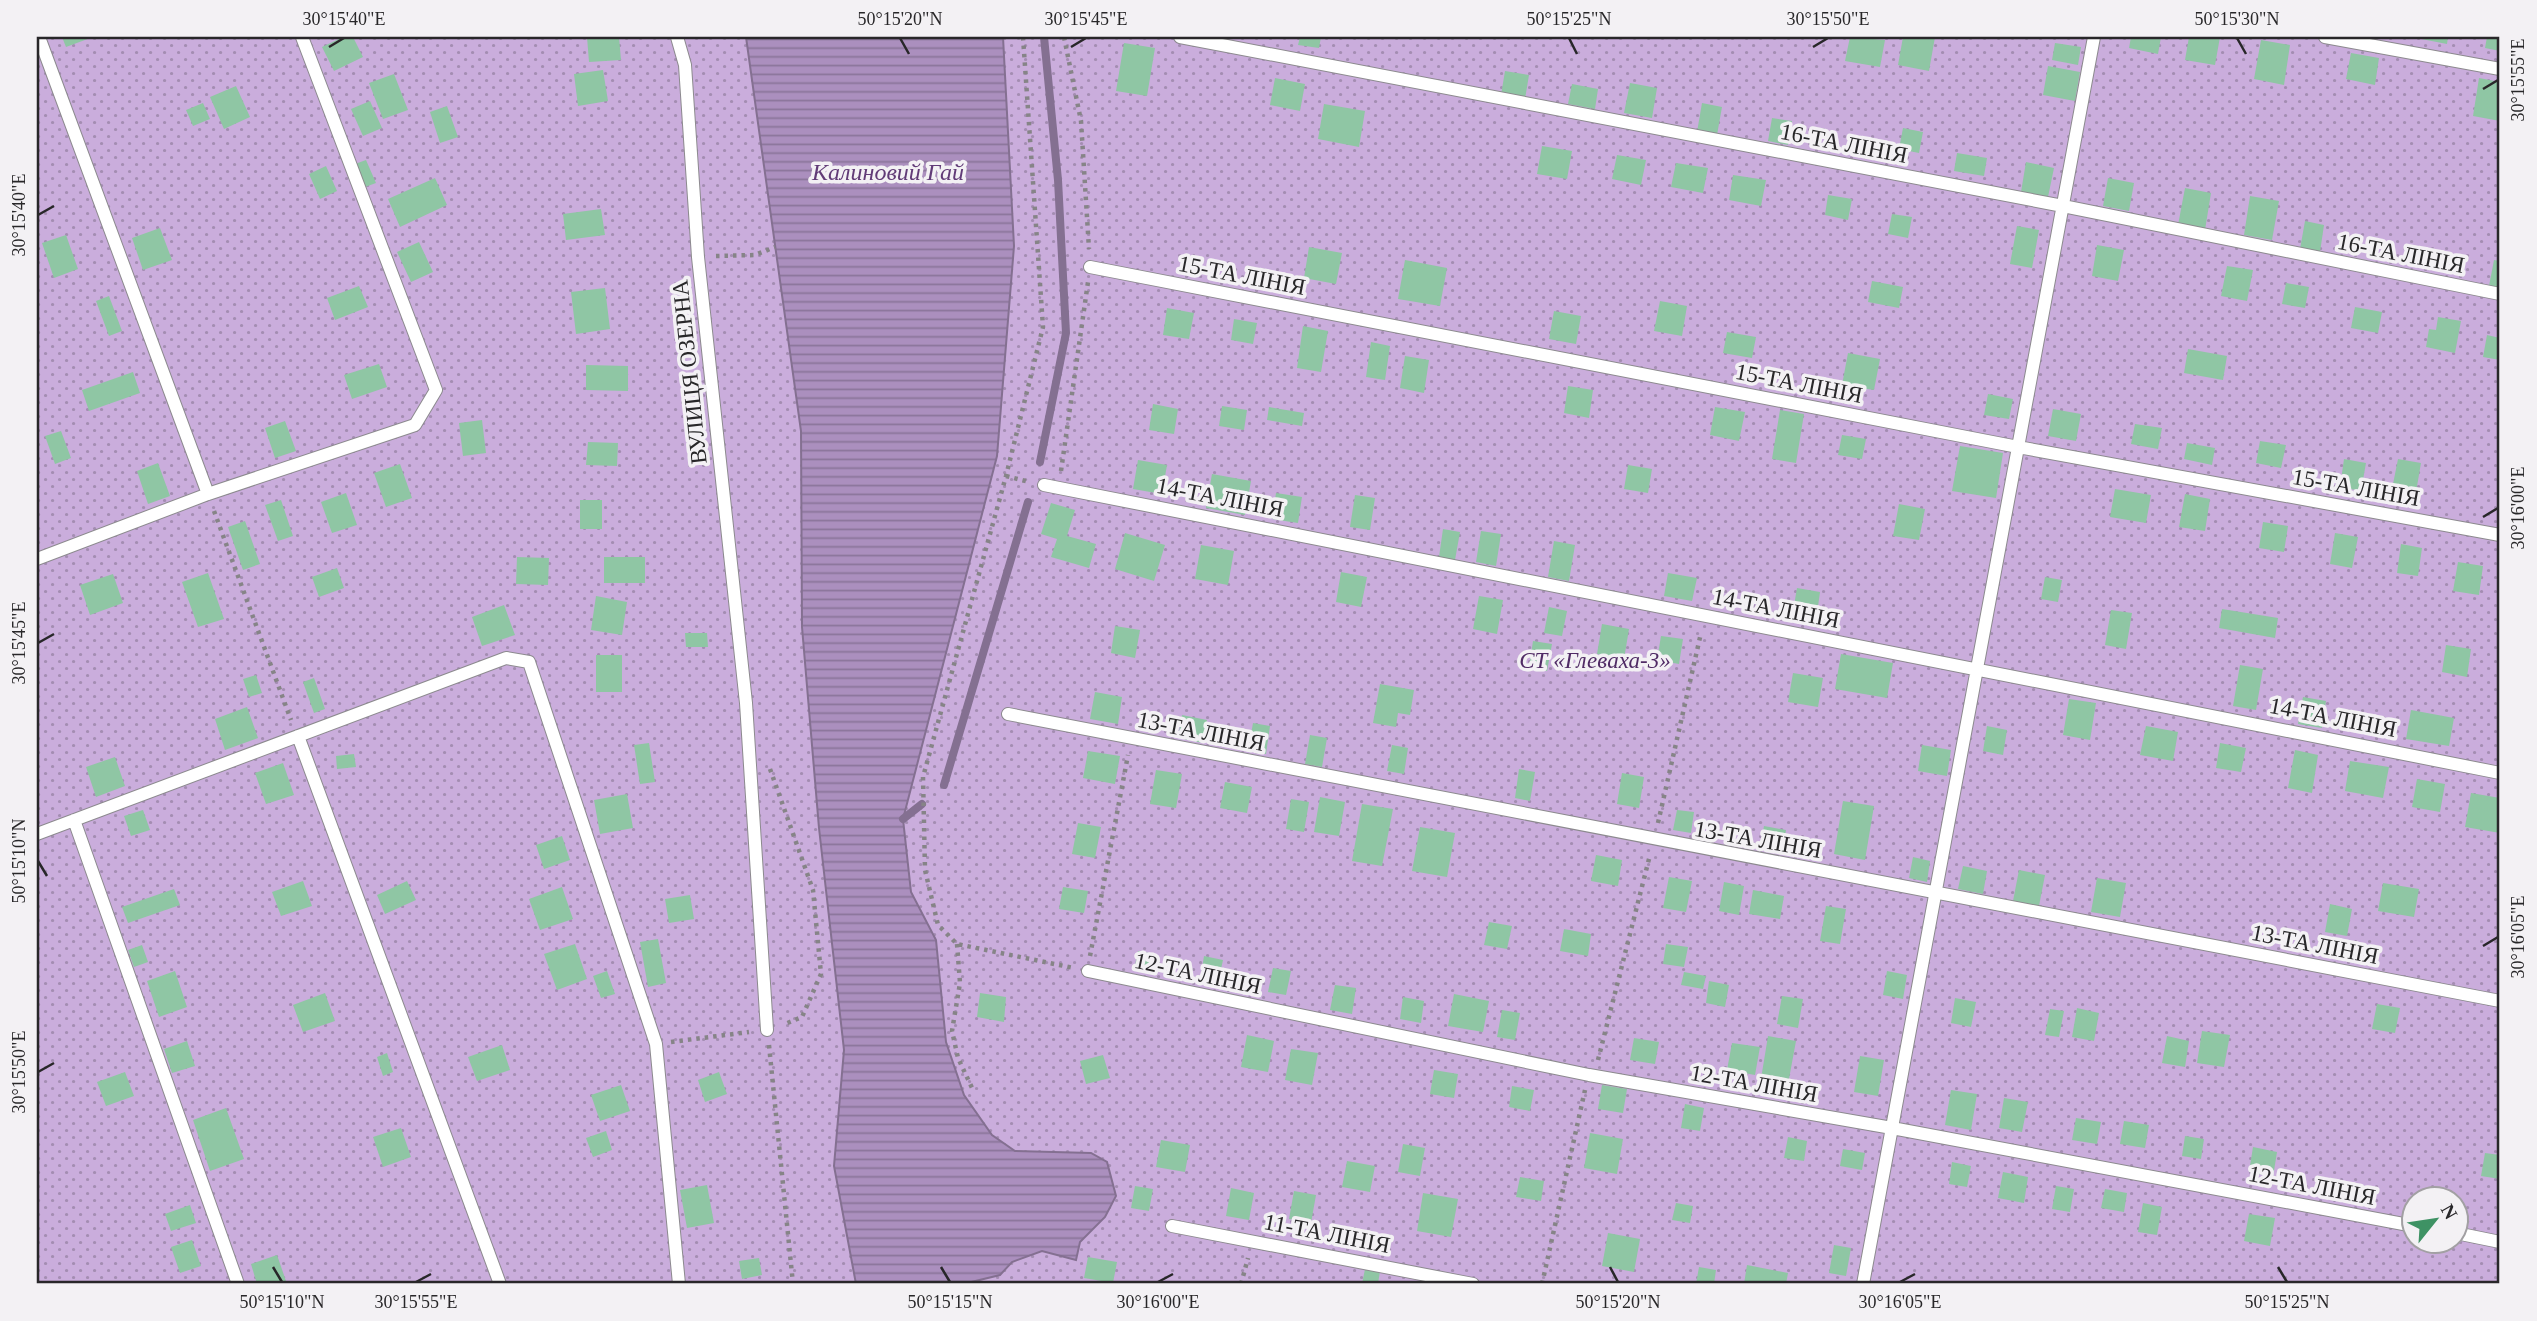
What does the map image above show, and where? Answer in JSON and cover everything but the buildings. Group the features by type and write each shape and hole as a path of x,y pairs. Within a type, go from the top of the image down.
{"lane":[{"path":"39,37 208,494"},
{"path":"37,559 208,494 415,425 436,390 302,37"},
{"name":"ВУЛИЦЯ ОЗЕРНА","path":"677,37 685,65 698,257 746,703 768,1030"},
{"name":"16-ТА ЛІНІЯ","path":"1180,37 2063,206 2500,294"},
{"path":"1863,1284 2094,37"},
{"path":"2325,37 2500,69"},
{"name":"15-ТА ЛІНІЯ","path":"1090,267 2018,447 2500,535"},
{"name":"14-ТА ЛІНІЯ","path":"1044,485 1977,667 2500,773"},
{"path":"37,834 506,658 529,663 656,1044 679,1284"},
{"name":"13-ТА ЛІНІЯ","path":"1008,714 1653,841 1936,892 2500,1001"},
{"path":"298,736 500,1284"},
{"path":"74,820 238,1284"},
{"name":"12-ТА ЛІНІЯ","path":"1088,971 1589,1075 1892,1128 2400,1223"},
{"name":"11-ТА ЛІНІЯ","path":"1171,1226 1473,1284"},
{"path":"2470,1236 2500,1242"}],"path":[{"path":"1023,37 1043,327 1006,476 923,777 925,870 937,925 957,944 1088,971 1131,738"},
{"path":"698,257 755,255 775,247"},
{"path":"208,494 298,736"},
{"path":"1542,1284 1589,1075 1601,1056 1705,615"},
{"path":"656,1044 768,1030 802,1017 821,974 813,890 768,765"},
{"path":"957,944 960,983 952,1031 958,1058 973,1090"},
{"path":"768,1030 793,1284"},
{"path":"1241,1284 1252,1240"}],"green space":[{"name":"СТ «Глеваха-3»","path":"37,37 2500,37 2500,1284 37,1284"}],"water":[{"name":"Калиновий Гай","path":"746,37 1003,37 1014,246 997,456 903,819 911,892 936,940 946,1042 964,1095 992,1135 1015,1151 1091,1153 1107,1162 1116,1196 1105,1217 1080,1242 1076,1260 1042,1251 1012,1262 1000,1275 963,1284 856,1284 834,1166 844,1050 819,828 802,627 801,431"}],"waterway":[{"path":"1040,462 1066,333 1058,180 1044,37"},
{"path":"944,785 1028,502"},
{"path":"903,819 922,804"}]}
